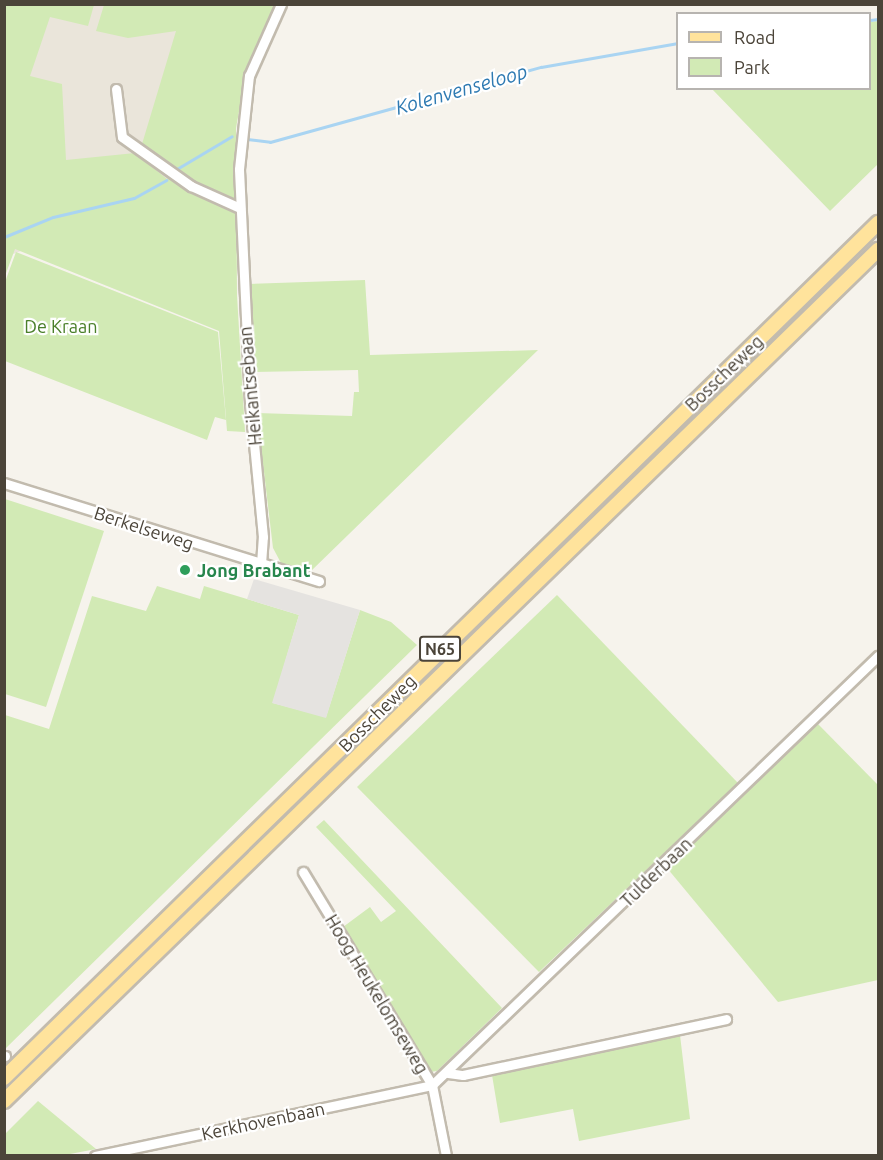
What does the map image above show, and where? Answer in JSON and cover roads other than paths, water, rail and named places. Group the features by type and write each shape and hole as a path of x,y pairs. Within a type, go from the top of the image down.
{"main road":[{"name":"Bosscheweg","path":"4,1078 879,223"},
{"name":"Bosscheweg","path":"4,1101 879,250"}],"street":[{"name":"Heikantsebaan","path":"261,564 264,537 250,403 240,208 240,145 247,86 281,4"},
{"path":"116,89 122,137 191,186 240,208"},
{"name":"Berkelseweg","path":"4,483 319,581"},
{"name":"Tulderbaan","path":"432,1085 448,1073 879,656"},
{"name":"Hoog Heukelomseweg","path":"303,872 432,1085 446,1155"},
{"path":"448,1073 463,1076 726,1019"},
{"name":"Kerkhovenbaan","path":"95,1155 432,1085"}],"waterway":[{"name":"Kolenvenseloop","path":"871,20 878,19"},
{"name":"Kolenvenseloop","path":"247,139 270,142 541,67 676,43"},
{"name":"Kolenvenseloop","path":"175,170 232,136"},
{"name":"Kolenvenseloop","path":"4,237 53,217 134,198 166,180"}],"place":[{"name":"Jong Brabant","path":"185,570"}],"park label":[{"name":"De Kraan","path":"61,326"}]}
